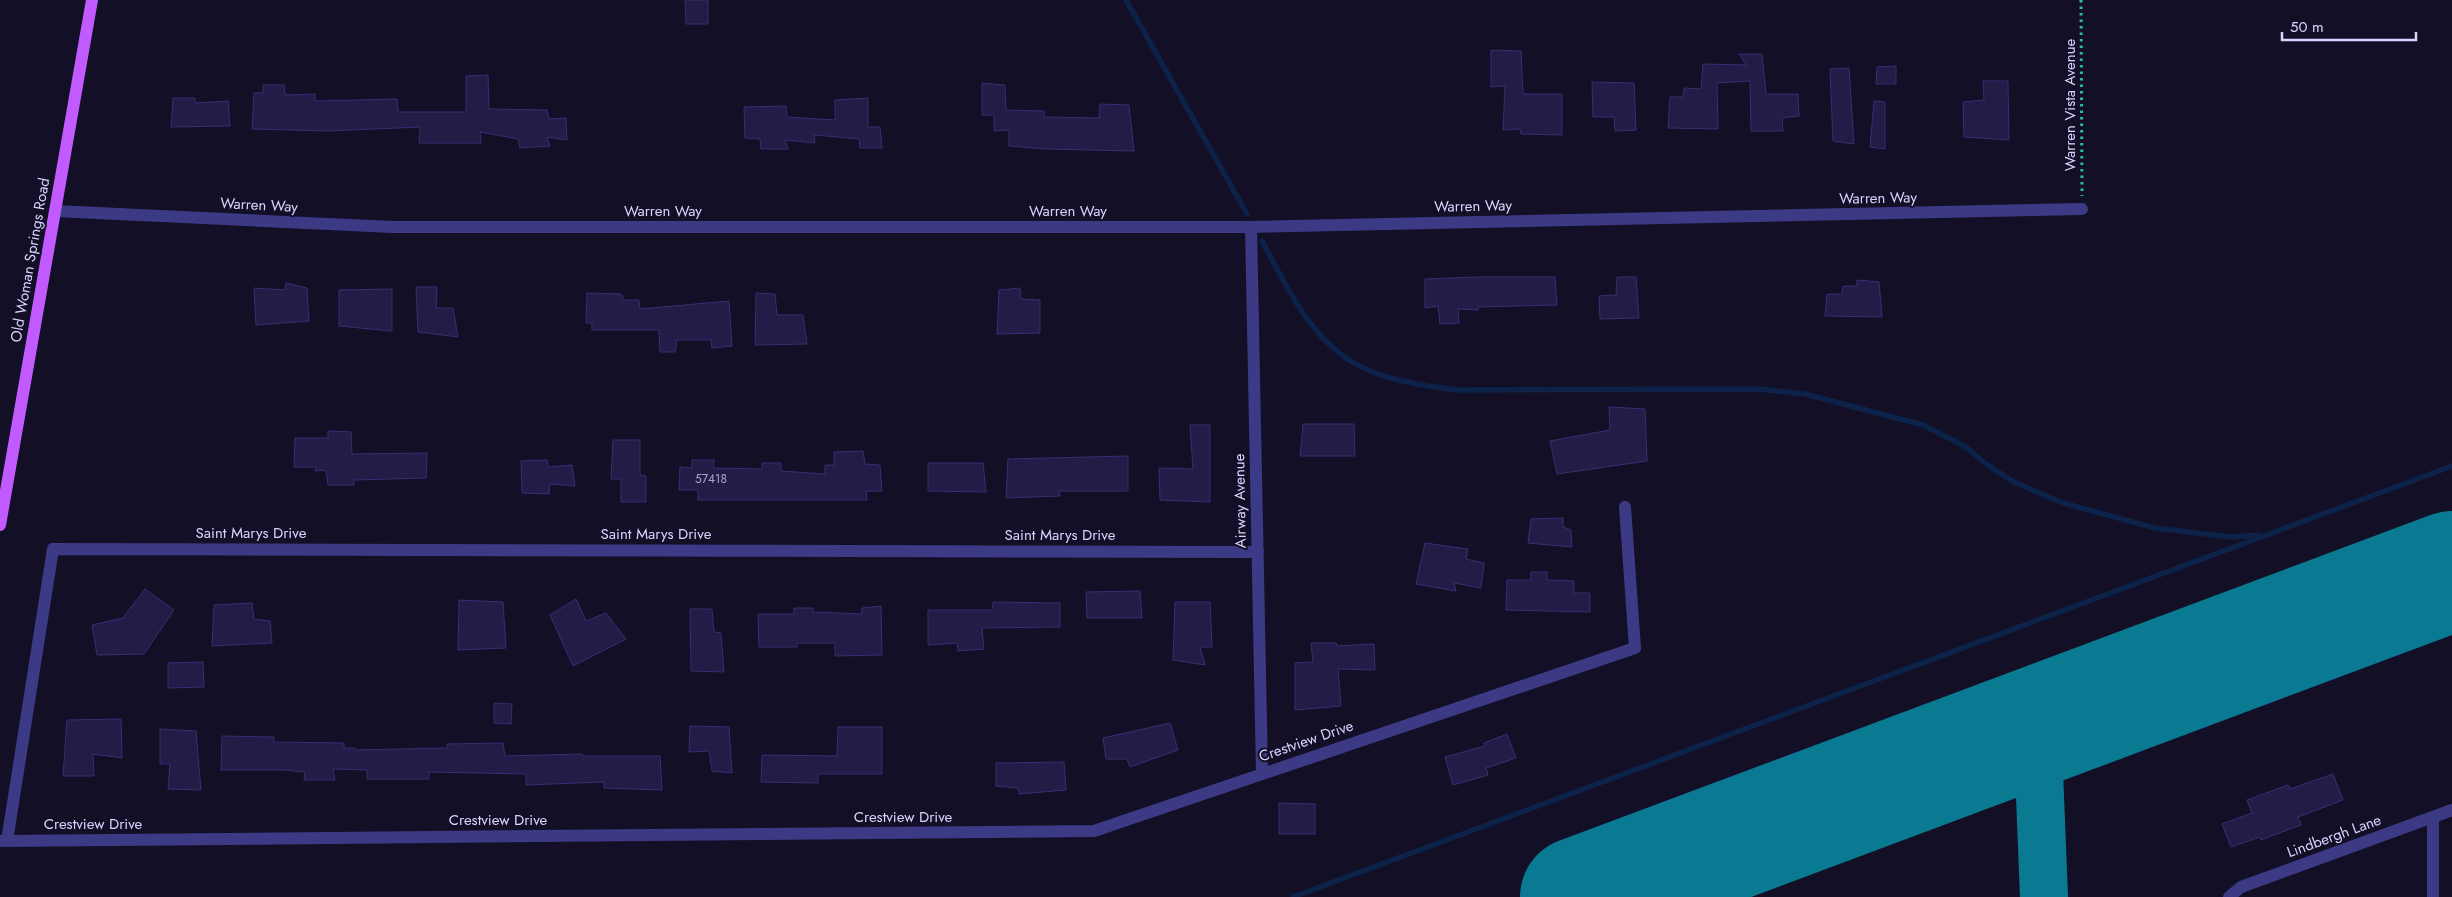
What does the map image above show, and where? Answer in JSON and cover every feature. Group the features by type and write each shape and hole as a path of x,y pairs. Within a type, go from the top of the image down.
{"main road":[{"name":"Old Woman Springs Road","path":"0,525 92,0"}],"street":[{"name":"Warren Way","path":"56,211 392,227 1250,228 2082,210"},
{"name":"Airway Avenue","path":"1250,228 1262,773"},
{"name":"Crestview Drive","path":"3,841 1094,831 1635,648 1625,507"},
{"name":"Saint Marys Drive","path":"3,841 53,549 1258,552"},
{"name":"Lindbergh Lane","path":"2229,897 2241,887 2452,810"},
{"path":"2433,817 2433,897"}],"path":[{"name":"Warren Vista Avenue","path":"2081,0 2082,210"}],"building":[{"path":"685,0 708,0 708,24 686,24"},
{"path":"1491,50 1521,51 1523,94 1562,94 1562,135 1521,134 1520,129 1503,130 1505,86 1491,87"},
{"path":"1739,54 1762,54 1766,94 1798,94 1799,116 1782,118 1783,131 1751,131 1750,81 1717,83 1718,129 1668,128 1670,97 1683,97 1684,88 1701,89 1703,64 1746,65"},
{"path":"1896,66 1896,84 1876,84 1877,67"},
{"path":"1849,68 1854,144 1833,141 1830,69"},
{"path":"488,75 489,109 547,110 549,119 566,118 567,140 547,137 550,146 520,148 518,139 480,132 481,143 419,143 420,127 328,131 252,129 254,93 263,93 263,85 284,85 285,95 315,94 315,101 397,99 398,112 466,112 466,76"},
{"path":"1983,81 2008,81 2009,140 1964,137 1963,102 1984,100"},
{"path":"1592,82 1634,83 1636,130 1615,131 1614,117 1593,117"},
{"path":"982,83 1005,85 1006,110 1044,111 1044,117 1099,118 1100,104 1129,105 1134,151 1046,149 1009,146 1009,130 994,131 994,115 982,115"},
{"path":"173,98 195,98 195,103 228,101 230,126 171,127"},
{"path":"868,98 868,127 880,127 882,148 860,148 859,139 814,135 815,143 785,140 788,149 761,149 760,139 745,138 744,107 786,106 787,117 835,120 835,100"},
{"path":"1874,101 1885,102 1885,149 1870,147"},
{"path":"1555,277 1557,305 1478,307 1478,310 1458,309 1459,323 1440,324 1438,306 1425,308 1425,279"},
{"path":"1617,277 1636,277 1639,318 1600,319 1599,296 1616,295"},
{"path":"1857,280 1879,282 1882,317 1825,316 1827,294 1842,294 1843,286 1857,286"},
{"path":"286,283 307,288 309,321 256,325 254,288 285,290"},
{"path":"416,287 437,287 436,308 453,308 458,337 418,332"},
{"path":"1020,288 1021,299 1040,300 1040,333 997,334 999,290"},
{"path":"392,289 392,331 339,326 339,290"},
{"path":"587,293 621,294 624,300 639,300 640,309 729,301 732,346 712,348 711,340 677,340 675,352 660,352 659,330 592,330 592,323 586,323"},
{"path":"756,293 775,294 777,315 803,315 807,344 755,345"},
{"path":"1609,407 1645,409 1647,461 1557,474 1550,441 1610,430"},
{"path":"1303,424 1354,424 1355,456 1300,456"},
{"path":"1190,425 1210,425 1210,502 1160,500 1159,468 1193,469"},
{"path":"328,431 351,432 352,454 427,453 426,478 354,480 354,485 328,485 326,470 315,471 316,467 294,467 295,438 328,438"},
{"path":"613,440 640,440 640,475 646,476 646,502 621,502 621,479 611,479"},
{"path":"863,451 865,464 880,465 882,491 866,491 867,500 698,500 698,490 679,490 680,467 692,468 692,460 714,460 714,468 762,469 762,463 781,463 781,471 825,474 825,465 834,465 834,452"},
{"path":"1128,456 1128,491 1059,491 1060,496 1006,498 1008,459"},
{"path":"547,460 548,467 572,465 575,486 550,484 549,494 522,493 521,461"},
{"path":"928,463 983,463 986,492 928,491"},
{"path":"1563,518 1563,527 1571,530 1572,547 1528,543 1531,519"},
{"path":"1425,543 1468,549 1466,559 1484,563 1481,588 1454,583 1456,591 1416,584"},
{"path":"1531,572 1547,572 1547,580 1574,581 1574,593 1590,593 1590,612 1506,610 1507,580 1531,580"},
{"path":"145,589 174,610 144,654 97,655 92,625 123,618"},
{"path":"1140,591 1142,618 1087,618 1086,592"},
{"path":"576,599 586,621 606,613 626,639 573,666 550,615"},
{"path":"459,600 503,602 506,648 458,650"},
{"path":"993,602 1060,603 1060,627 982,628 984,649 958,651 957,643 928,645 928,610 992,610"},
{"path":"1175,602 1210,602 1212,647 1200,647 1205,665 1173,660"},
{"path":"252,603 254,619 270,621 272,643 212,646 214,605"},
{"path":"881,606 882,655 835,656 835,643 797,643 797,647 759,647 758,614 794,614 794,608 813,608 813,612 862,614 862,608"},
{"path":"690,609 712,609 714,632 721,633 724,672 691,671"},
{"path":"1311,643 1336,643 1337,646 1374,644 1375,670 1338,669 1341,706 1295,710 1295,663 1313,662"},
{"path":"203,662 204,687 168,688 168,663"},
{"path":"494,703 512,704 511,724 494,723"},
{"path":"121,719 122,758 93,754 94,776 63,776 67,720"},
{"path":"1170,723 1178,750 1130,767 1127,759 1106,759 1103,738"},
{"path":"690,726 729,727 732,773 712,771 709,751 689,752"},
{"path":"838,727 882,727 882,774 818,774 818,783 761,782 762,755 837,756"},
{"path":"160,729 196,731 201,790 168,789 170,764 160,764"},
{"path":"1507,734 1516,758 1486,768 1488,775 1453,785 1445,757 1485,746 1484,743"},
{"path":"222,736 274,737 274,742 344,743 344,748 355,748 355,750 447,748 447,744 503,743 505,756 582,754 583,756 660,756 662,790 604,788 604,782 526,785 526,774 429,772 429,779 367,779 367,770 333,769 335,780 304,780 305,772 221,770"},
{"path":"1064,762 1066,790 1019,794 1018,788 996,786 996,763"},
{"path":"2333,774 2343,800 2298,817 2301,825 2261,840 2260,837 2231,847 2222,824 2252,813 2247,800 2288,785 2290,789"},
{"path":"1279,803 1315,804 1315,834 1279,834"}],"waterway":[{"path":"1126,0 1247,214"},
{"path":"1262,241 1289,292 1323,338 1336,351 1352,362 1389,377 1415,384 1455,390 1759,389 1805,394 1923,425 1966,447 1986,464 2014,482 2063,503 2155,528 2230,537 2259,535"},
{"path":"1293,897 2452,466"}],"taxiway":[{"path":"2044,897 2039,771 2047,746 2064,716"},
{"path":"1996,741 2018,746 2027,753 2039,771"}],"runway":[{"path":"1580,897 2452,571"}]}
